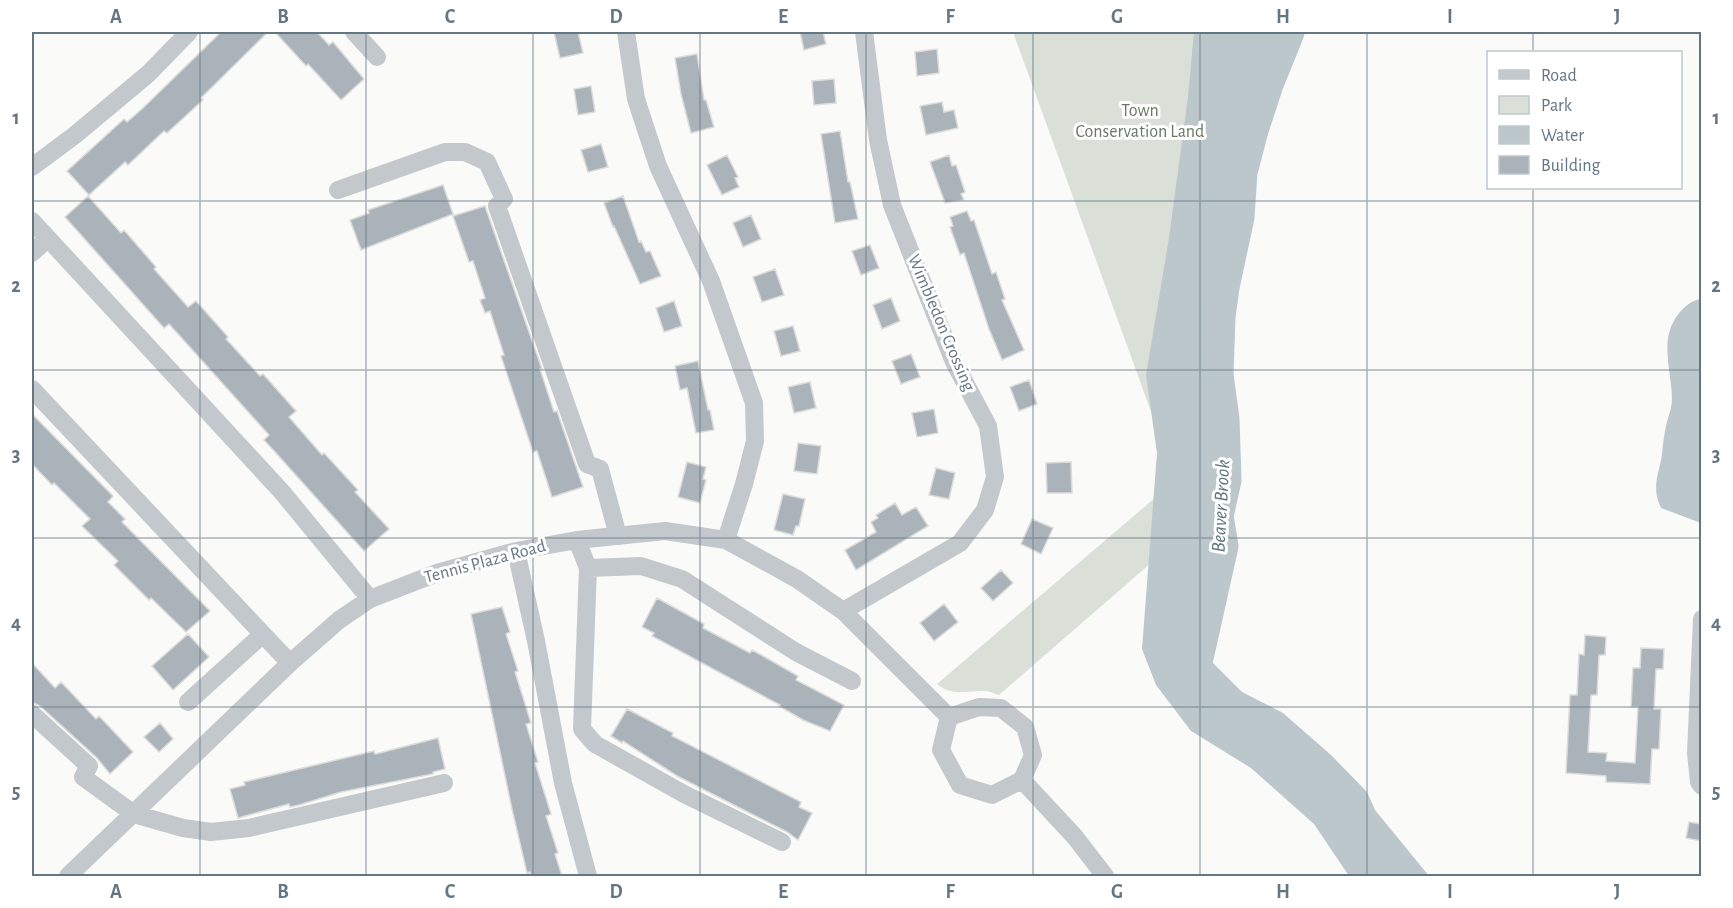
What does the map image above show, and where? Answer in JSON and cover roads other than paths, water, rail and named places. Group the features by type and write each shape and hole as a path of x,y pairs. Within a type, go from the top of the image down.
{"street":[{"path":"32,167 75,135 148,74 189,32"},
{"path":"354,32 377,57"},
{"path":"626,32 636,99 658,166 711,281 753,403 755,441 726,540"},
{"name":"Wimbledon Crossing","path":"843,611 960,543 985,510 995,477 988,426 954,362 892,205 878,140 864,32"},
{"path":"338,190 445,152 465,152 487,162 504,199 497,206 586,464 600,469 618,536"},
{"path":"32,221 274,484 370,599"},
{"path":"32,253 47,239"},
{"path":"32,389 290,663"},
{"name":"Tennis Plaza Road","path":"68,876 290,663 339,620 370,599 437,573 516,551 577,540 665,531 726,540 797,579 843,611 949,717"},
{"path":"577,540 588,568 582,729 595,744 684,794 782,842"},
{"path":"516,551 563,783 588,876"},
{"path":"588,568 641,566 682,579 796,652 852,681"},
{"path":"1701,619 1696,753 1701,786"},
{"path":"188,702 262,635"},
{"path":"979,707 1001,708 1024,727 1033,755 1022,780 992,795 960,785 941,750 949,717 979,707"},
{"path":"32,714 89,766 83,777 134,814 183,828 211,832 249,828 444,783"},
{"path":"1022,780 1075,837 1105,876"}],"water":[{"path":"1194,32 1295,32 1274,75 1259,92 1233,147 1221,231 1223,256 1219,272 1224,377 1208,534 1197,592 1198,632 1213,663 1242,692 1283,713 1331,755 1367,792 1375,810 1429,876 1349,876 1314,824 1251,768 1191,731 1156,685 1142,649 1157,453 1146,375 1169,238 1188,97"},
{"path":"1702,299 1701,523 1661,508 1656,487 1665,429 1672,402 1668,338 1678,314 1691,303"}],"waterway":[{"name":"Beaver Brook","path":"1194,680 1222,546 1217,516 1225,480 1223,419 1217,375 1219,317 1223,287 1238,217 1241,172 1267,84 1288,32"}],"park label":[{"name":"Town Conservation Land","path":"1140,121"}]}
